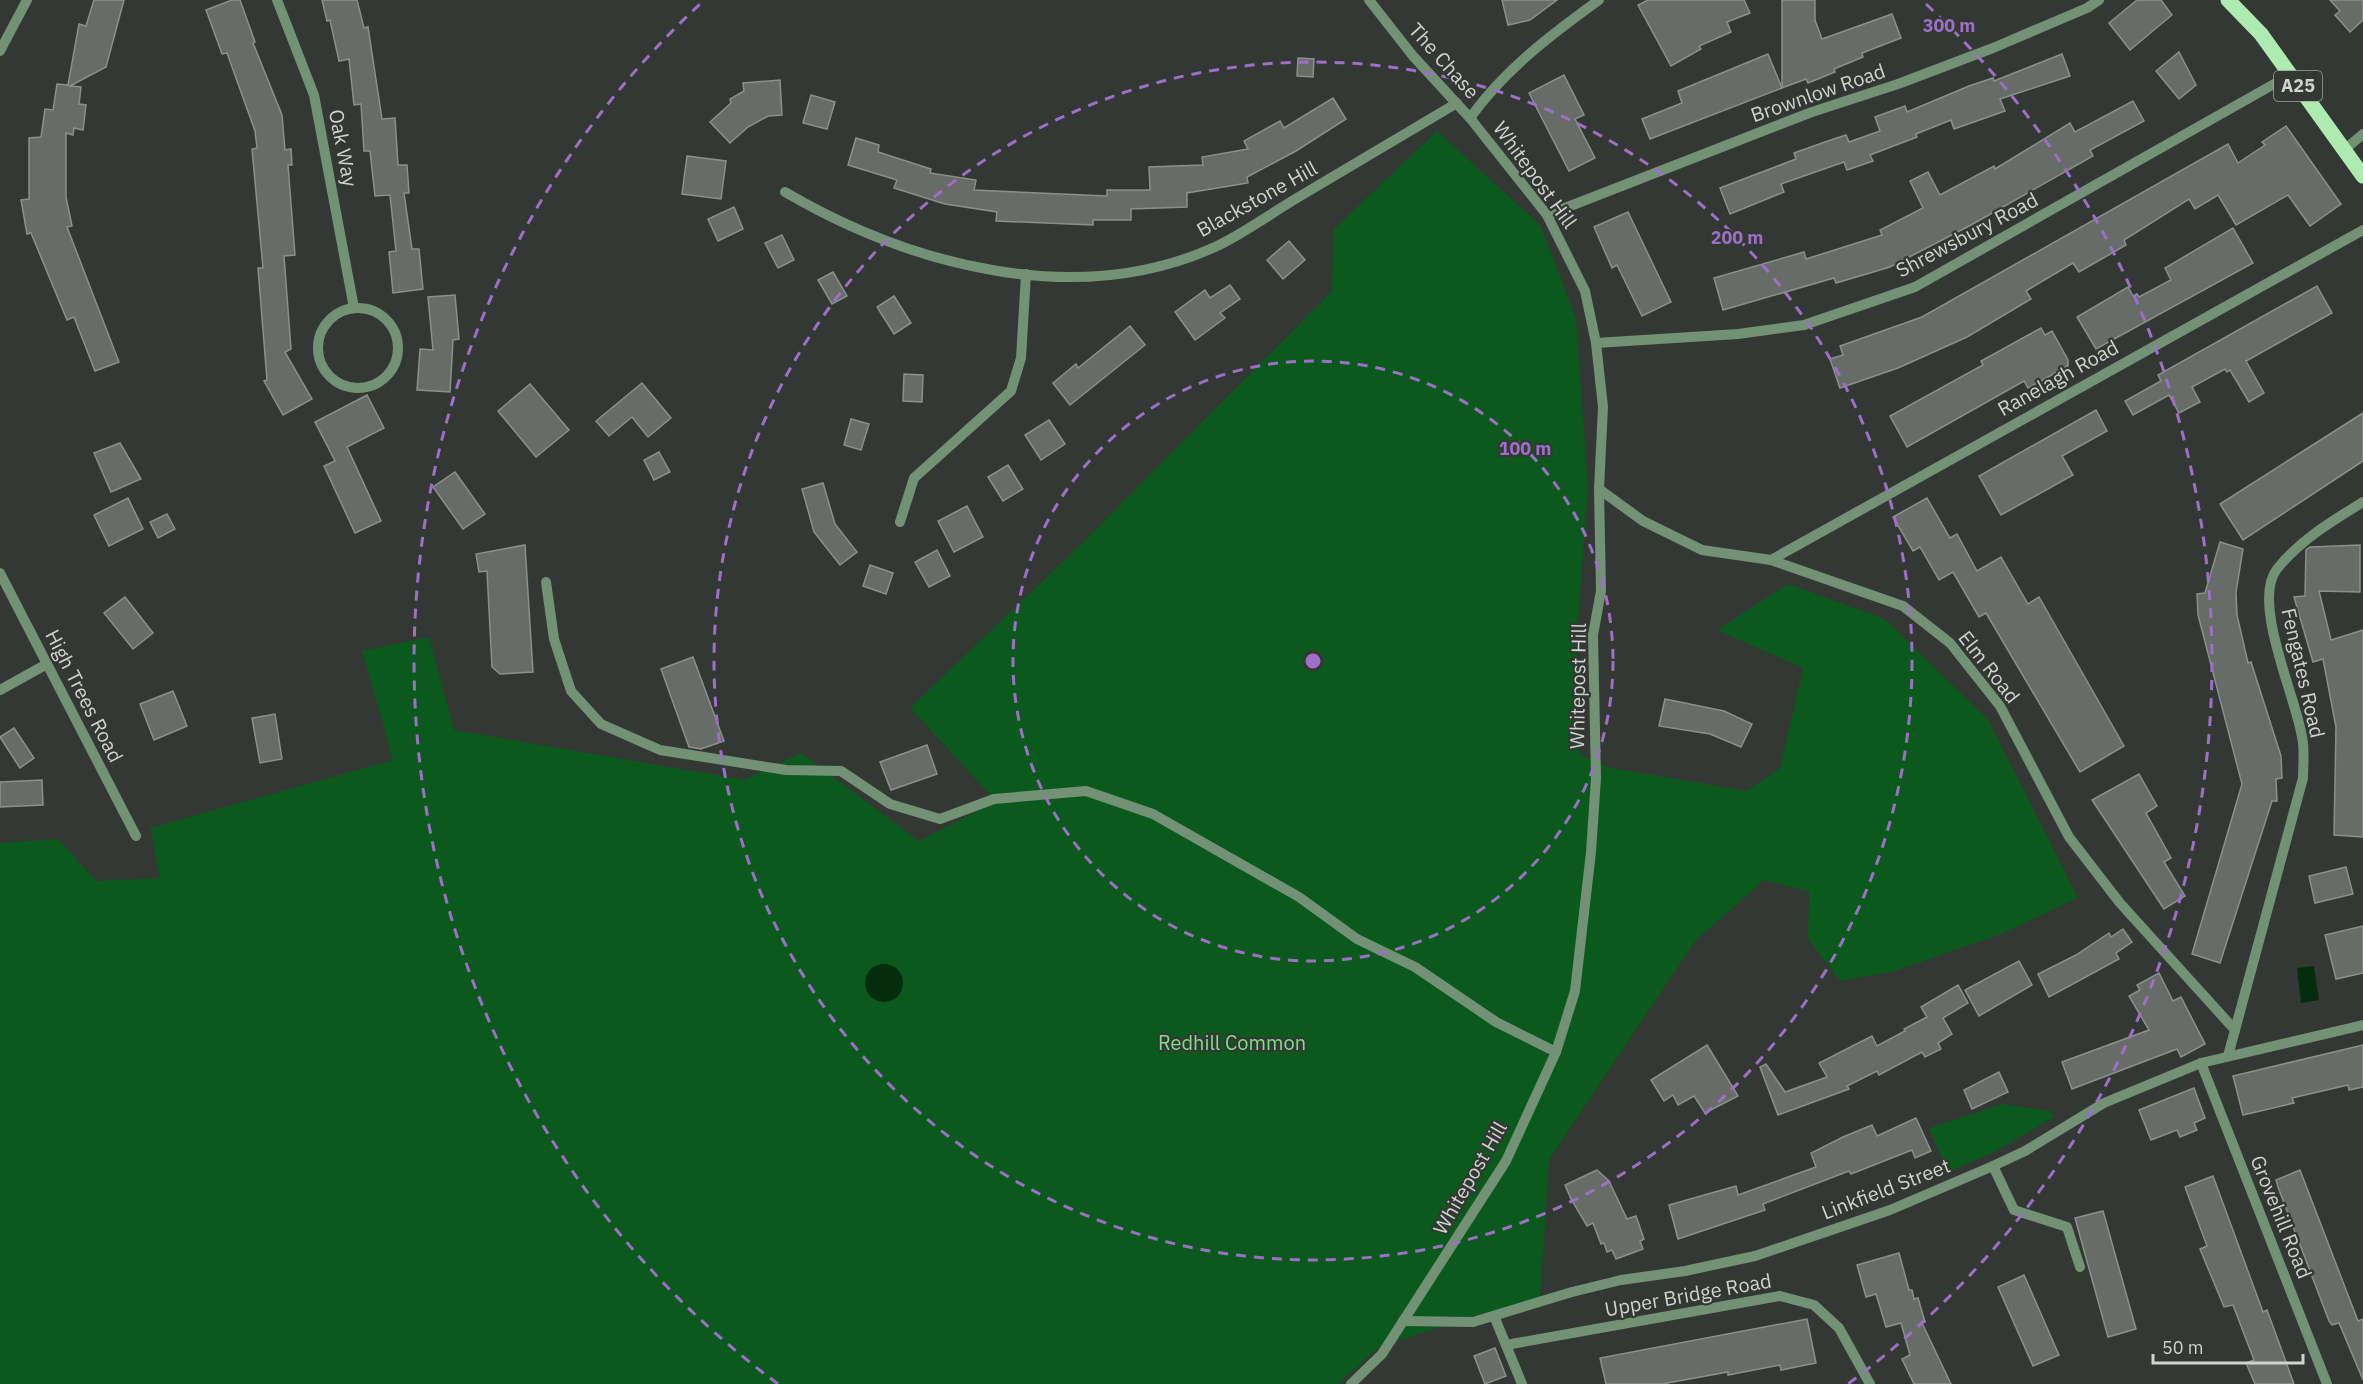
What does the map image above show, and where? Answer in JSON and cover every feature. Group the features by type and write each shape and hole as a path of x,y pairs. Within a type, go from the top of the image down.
{"main road":[{"name":"A25","path":"2228,0 2261,34 2363,176"}],"street":[{"path":"0,51 27,0"},
{"name":"Oak Way","path":"277,0 314,95 354,308"},
{"name":"The Chase","path":"1369,0 1413,56 1470,118"},
{"name":"Whitepost Hill","path":"1351,1384 1382,1354 1506,1161 1556,1052 1575,991 1591,852 1596,778 1593,635 1601,591 1599,489 1604,407 1596,343 1585,291 1547,215 1470,118 1488,95 1530,54 1599,0"},
{"name":"Brownlow Road","path":"1547,215 1812,112 1898,84 1993,48 2087,8 2099,0"},
{"name":"Shrewsbury Road","path":"1596,343 1738,334 1804,325 1915,286 2290,75"},
{"name":"Blackstone Hill","path":"785,192 826,216 894,243 966,266 1026,274 1102,276 1156,267 1215,247 1457,103"},
{"path":"2343,151 2363,134"},
{"name":"Ranelagh Road","path":"1771,560 2363,230"},
{"path":"900,522 914,478 1011,391 1021,358 1026,274"},
{"path":"354,308 368,309 380,315 390,324 397,341 395,363 388,374 377,383 365,387 351,387 338,383 321,363 318,351 319,338 328,322 342,310 354,308"},
{"name":"Elm Road","path":"1599,489 1643,521 1702,550 1771,560 1903,606 1950,643 2000,705 2069,837 2120,903 2235,1030"},
{"name":"Fengates Road","path":"2235,1030 2303,778 2303,738 2276,643 2268,604 2275,571 2313,533 2363,502"},
{"name":"High Trees Road","path":"0,573 136,836"},
{"path":"546,582 554,639 571,691 601,724 660,750 786,770 841,771 890,804 940,819 994,799 1086,791 1153,814 1299,897 1357,939 1415,967 1496,1022 1556,1052"},
{"path":"0,690 47,664"},
{"name":"Linkfield Street","path":"1403,1321 1473,1322 1621,1280 1685,1271 1755,1256 1890,1210 1993,1166 2025,1151 2104,1103 2201,1063 2363,1025"},
{"path":"2228,1056 2235,1030"},
{"name":"Grovehill Road","path":"2201,1063 2327,1384"},
{"path":"1993,1166 2014,1210 2067,1227 2080,1267"},
{"name":"Upper Bridge Road","path":"1506,1345 1780,1296 1814,1305 1839,1328 1870,1384"},
{"path":"1494,1316 1522,1384"}],"green space":[{"name":"Redhill Common","path":"1437,131 1541,226 1576,319 1588,489 1577,633 1579,754 1611,768 1747,791 1780,768 1803,668 1717,630 1788,584 1885,619 1988,720 2078,898 2001,934 1895,971 1840,981 1808,939 1809,892 1764,880 1696,940 1549,1160 1540,1301 1476,1315 1379,1347 1338,1384 0,1384 0,843 58,839 96,881 160,878 150,828 393,760 362,651 429,637 454,730 745,780 801,753 919,841 996,801 910,708 1075,550 1332,291 1333,230"},
{"path":"2002,1104 2050,1111 2054,1117 1994,1152 1948,1172 1929,1128"}],"shaded area":[{"path":"884,964 891,965 897,970 902,976 902,990 897,996 891,1001 884,1002 877,1001 871,996 866,990 865,983 866,976 871,970 877,965"},
{"path":"2314,966 2319,1000 2301,1003 2297,968"}],"building":[{"path":"94,0 124,0 106,67 70,86 81,87 79,104 86,105 83,130 74,128 73,135 66,133 66,197 72,226 67,227 119,362 95,371 74,317 67,320 31,233 27,234 21,200 29,199 29,138 41,137 45,109 53,110 57,84 68,85 79,24 86,26"},
{"path":"232,0 240,0 255,42 253,43 282,115 285,150 291,149 292,165 288,165 295,255 284,256 291,349 285,352 312,399 283,415 264,381 267,380 258,268 263,268 252,149 257,148 255,131 227,53 222,54 206,10"},
{"path":"322,0 357,0 364,28 368,27 382,119 395,118 398,165 407,165 409,193 404,193 412,249 419,249 423,289 393,293 389,252 396,251 390,195 375,196 370,151 364,151 361,104 354,105 349,59 339,61 330,20 327,21"},
{"path":"1502,0 1557,0 1530,20 1508,25"},
{"path":"1648,0 1744,0 1750,13 1727,22 1731,32 1699,46 1701,49 1671,66 1638,5"},
{"path":"1782,0 1815,0 1815,20 1822,39 1892,14 1901,38 1862,53 1863,57 1834,69 1835,72 1808,83 1806,79 1782,88"},
{"path":"2137,0 2161,0 2172,15 2130,50 2109,23"},
{"path":"2330,0 2363,0 2363,20 2350,32 2335,15 2340,11"},
{"path":"2179,52 2196,85 2179,99 2156,71"},
{"path":"1768,54 1782,88 1650,139 1642,119 1682,103 1678,91"},
{"path":"2062,54 2070,76 2000,99 2005,111 1954,129 1951,120 1916,134 1917,137 1870,155 1873,161 1847,170 1844,162 1781,184 1784,192 1730,214 1720,188 1796,159 1794,153 1846,135 1849,142 1880,131 1875,117 1905,106 1907,112 1969,86 1993,78 1994,81"},
{"path":"1298,58 1314,59 1313,77 1297,76"},
{"path":"1564,75 1584,115 1575,119 1595,158 1569,171 1529,93"},
{"path":"780,80 782,115 768,116 748,127 730,143 710,122 731,103 730,99 744,91 743,83"},
{"path":"811,95 835,102 827,129 803,123"},
{"path":"1333,98 1346,119 1296,151 1247,177 1248,183 1187,193 1187,207 1131,209 1131,220 1093,220 1093,225 996,221 997,212 945,204 894,188 897,180 848,165 856,138 879,145 878,152 931,169 930,173 976,180 974,190 1107,196 1107,190 1150,190 1149,167 1203,165 1202,157 1248,149 1244,141 1280,121 1284,128"},
{"path":"2133,101 2144,121 2090,150 2093,156 1971,225 1890,267 1836,283 1834,278 1723,310 1714,278 1804,252 1806,259 1882,235 1880,230 1923,208 1910,181 1928,172 1940,195 1994,166 1995,169 2070,123 2075,132"},
{"path":"2286,126 2341,204 2310,226 2288,195 2236,225 2218,195 2195,209 2189,199 2124,240 2126,245 2079,272 2073,263 2026,291 2031,299 1967,337 1898,368 1840,388 1830,359 1843,355 1840,346 1922,317 2228,144 2238,163 2265,145 2262,142"},
{"path":"687,156 726,161 721,199 682,194"},
{"path":"734,207 743,229 718,241 708,219"},
{"path":"1628,212 1671,302 1642,316 1617,265 1612,268 1594,227"},
{"path":"2233,228 2253,263 2096,349 2077,317 2128,287 2133,296 2137,294 2139,297 2171,280 2165,268"},
{"path":"782,235 794,260 778,268 765,243"},
{"path":"1289,241 1305,260 1283,279 1267,260"},
{"path":"833,272 847,296 832,304 818,280"},
{"path":"1230,285 1240,299 1220,313 1225,318 1195,340 1175,312 1205,290 1210,298"},
{"path":"2317,286 2332,313 2246,361 2264,393 2249,402 2230,370 2227,372 2225,369 2192,387 2200,402 2179,413 2169,395 2133,415 2125,401 2161,381 2158,375"},
{"path":"455,295 459,339 453,340 450,392 417,390 420,349 433,350 428,297"},
{"path":"894,296 911,323 894,334 877,307"},
{"path":"1130,326 1145,345 1070,405 1053,383 1076,364 1078,368"},
{"path":"2041,328 2045,335 2052,331 2068,360 2068,366 2028,388 2024,381 1907,447 1890,416 1983,365 1981,361"},
{"path":"904,374 923,375 922,402 903,401"},
{"path":"642,383 671,418 648,437 632,417 609,436 596,421"},
{"path":"530,384 569,430 536,457 498,411"},
{"path":"367,395 384,428 347,447 381,521 355,533 324,466 335,461 315,422"},
{"path":"2096,410 2107,431 2062,456 2073,475 2001,515 1979,476"},
{"path":"2363,413 2363,461 2243,540 2220,504"},
{"path":"851,419 869,424 861,450 844,445"},
{"path":"1049,420 1065,444 1041,460 1025,435"},
{"path":"120,443 141,479 111,492 94,453"},
{"path":"659,452 670,472 654,480 644,460"},
{"path":"1008,465 1023,489 1003,501 988,477"},
{"path":"455,472 485,514 463,529 433,487"},
{"path":"823,483 835,524 857,552 840,565 814,532 802,489"},
{"path":"128,498 143,529 109,546 94,515"},
{"path":"1927,498 1950,538 1957,534 1977,571 2001,557 2028,604 2039,597 2124,746 2080,772 1986,613 1979,617 1953,572 1939,580 1920,547 1913,551 1893,517"},
{"path":"967,506 983,537 954,552 938,521"},
{"path":"167,514 175,529 158,538 150,522"},
{"path":"2220,542 2243,549 2236,592 2237,615 2248,663 2251,662 2281,756 2282,778 2276,779 2277,801 2272,801 2220,963 2192,954 2242,784 2198,615 2197,594 2205,593"},
{"path":"525,545 533,672 500,674 492,667 487,571 479,572 476,554"},
{"path":"2360,545 2360,592 2319,591 2331,640 2363,630 2363,837 2334,835 2336,727 2323,659 2313,662 2294,597 2305,596 2306,550 2310,547"},
{"path":"937,550 950,576 929,587 915,562"},
{"path":"870,565 893,573 886,594 863,586"},
{"path":"125,597 153,633 133,649 104,613"},
{"path":"693,657 724,741 701,749 689,747 661,669"},
{"path":"173,691 187,726 154,740 140,704"},
{"path":"1665,699 1724,711 1752,724 1741,747 1710,734 1659,726"},
{"path":"275,714 282,759 260,763 252,718"},
{"path":"14,728 34,758 20,768 0,737"},
{"path":"927,745 937,774 891,790 880,762"},
{"path":"2139,774 2157,806 2146,813 2171,858 2164,862 2185,896 2164,909 2092,800"},
{"path":"42,780 43,805 0,807 0,782"},
{"path":"2346,867 2353,894 2315,903 2309,876"},
{"path":"2363,926 2363,973 2336,979 2325,935"},
{"path":"2123,929 2132,942 2116,953 2119,959 2049,997 2038,974 2076,955 2109,933 2111,937"},
{"path":"2019,961 2032,985 1979,1016 1965,990"},
{"path":"2159,973 2173,1001 2181,997 2205,1044 2181,1057 2177,1049 2072,1089 2062,1062 2149,1030 2129,996 2140,990 2137,985"},
{"path":"1958,985 1968,1003 1943,1018 1952,1034 1938,1043 1941,1049 1925,1057 1922,1052 1879,1075 1877,1071 1847,1086 1849,1089 1778,1115 1760,1067 1766,1064 1785,1092 1827,1077 1819,1063 1872,1036 1877,1046 1905,1031 1904,1029 1927,1017 1921,1007"},
{"path":"1707,1045 1738,1096 1705,1113 1694,1096 1678,1105 1673,1095 1664,1101 1651,1080"},
{"path":"2363,1045 2363,1087 2349,1090 2348,1085 2292,1098 2294,1103 2243,1115 2233,1076"},
{"path":"1999,1072 2008,1092 1972,1109 1964,1090"},
{"path":"2194,1088 2205,1118 2194,1123 2197,1130 2180,1137 2177,1130 2151,1140 2139,1110"},
{"path":"1916,1118 1931,1151 1915,1158 1912,1150 1851,1174 1849,1171 1763,1204 1765,1210 1678,1239 1669,1205 1736,1186 1738,1195 1816,1167 1811,1153 1843,1137 1872,1125 1877,1136"},
{"path":"1597,1170 1609,1181 1627,1219 1636,1216 1644,1239 1640,1241 1643,1249 1616,1259 1612,1250 1607,1252 1604,1243 1601,1244 1593,1223 1587,1226 1571,1199 1565,1185"},
{"path":"2300,1170 2358,1321 2363,1319 2363,1380 2339,1323 2332,1325 2329,1321 2278,1187 2276,1180"},
{"path":"2213,1176 2263,1312 2267,1310 2294,1384 2255,1384 2246,1363 2254,1360 2233,1305 2224,1307 2200,1249 2207,1246 2185,1187"},
{"path":"2103,1211 2136,1329 2108,1337 2075,1218"},
{"path":"1899,1253 1909,1290 1912,1290 1914,1299 1918,1298 1925,1322 1922,1323 1951,1384 1914,1384 1902,1359 1910,1355 1901,1323 1886,1327 1876,1294 1866,1297 1857,1265"},
{"path":"2024,1275 2059,1355 2033,1366 1998,1287"},
{"path":"1807,1319 1816,1363 1781,1370 1780,1365 1728,1375 1728,1372 1662,1384 1606,1384 1600,1358"},
{"path":"1495,1348 1506,1376 1485,1384 1474,1356"}]}
